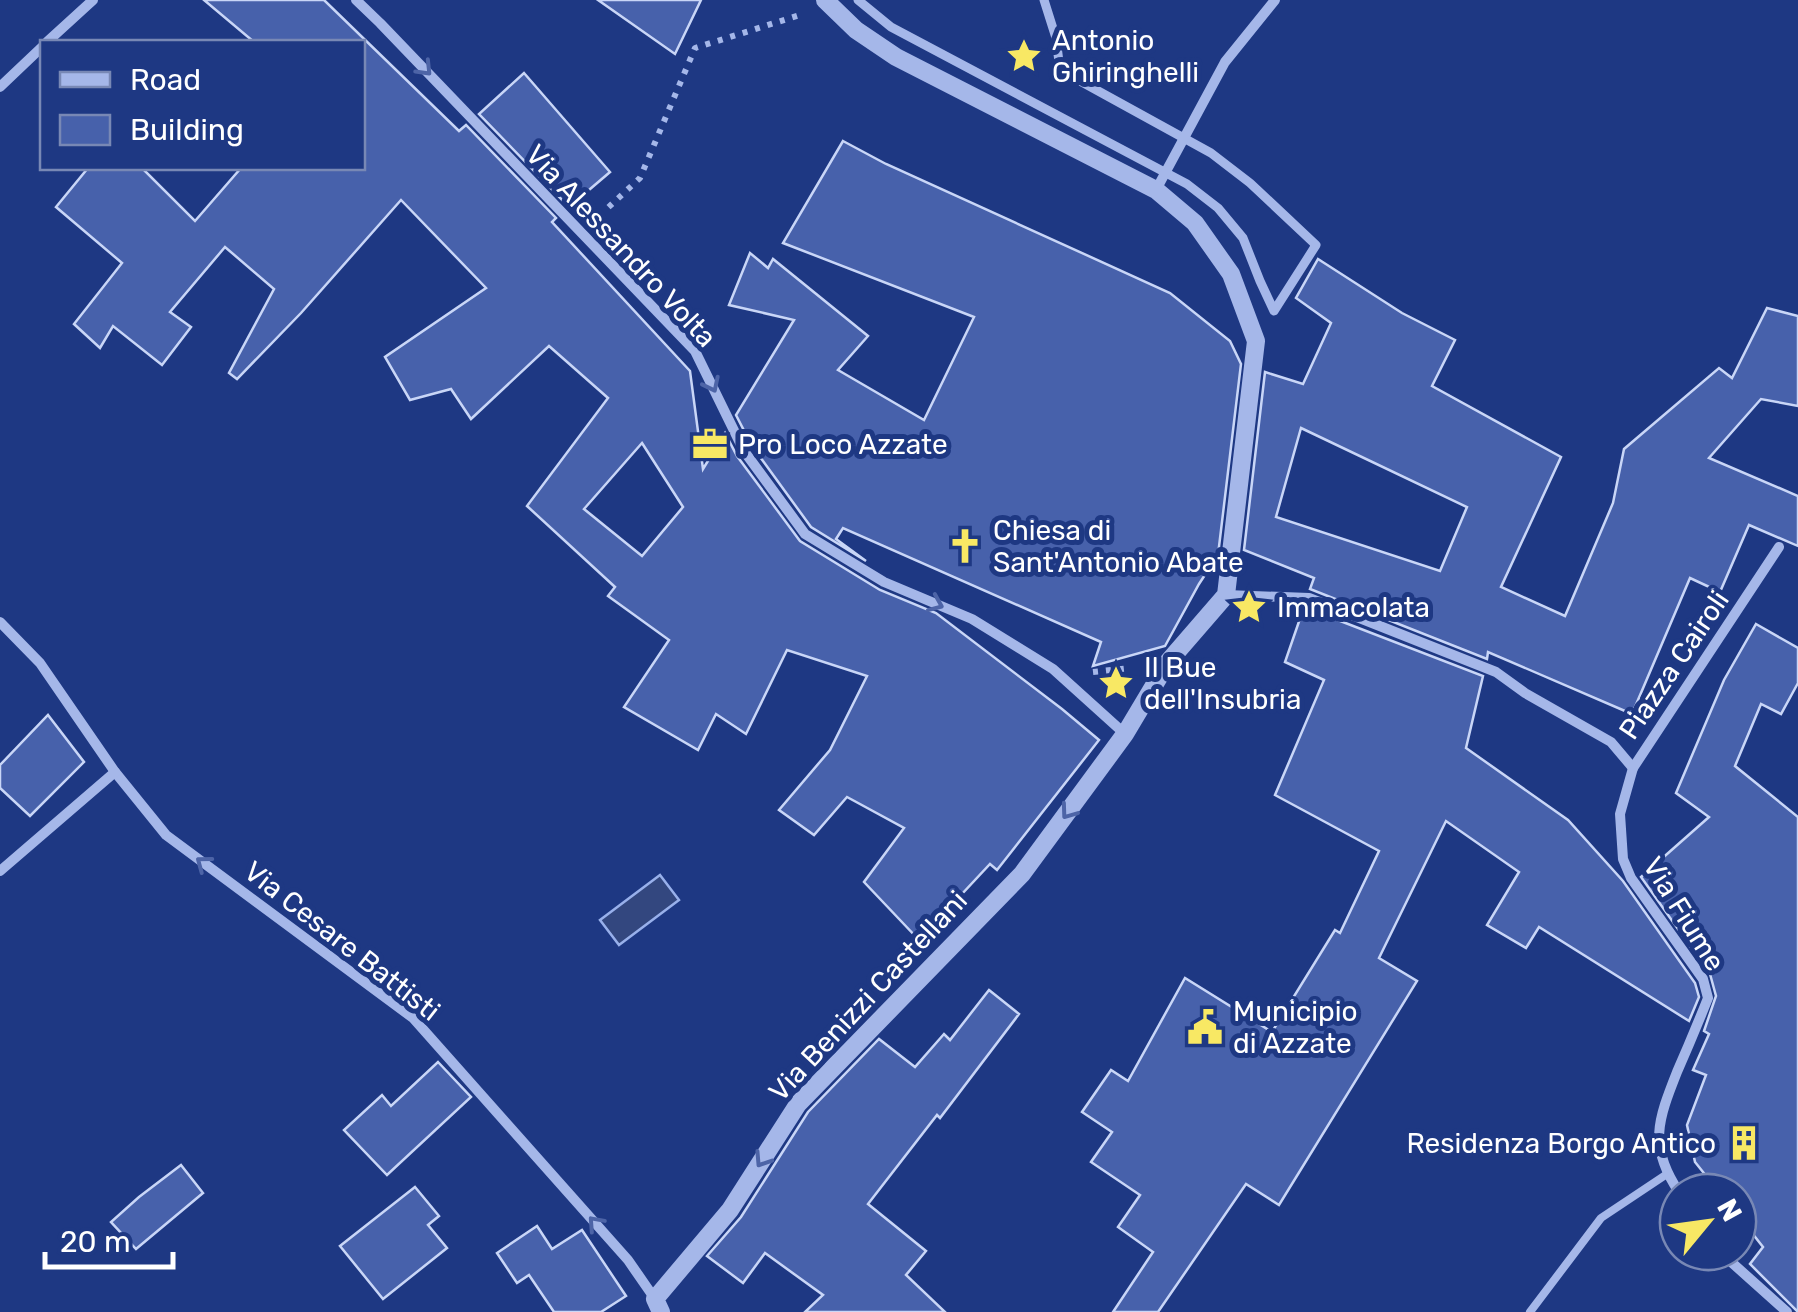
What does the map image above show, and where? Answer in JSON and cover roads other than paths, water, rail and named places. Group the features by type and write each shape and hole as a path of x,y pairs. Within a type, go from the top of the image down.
{"street":[{"path":"50,40 93,0"},
{"name":"Via Alessandro Volta","path":"356,0 695,351 744,452 805,534 884,582 972,619 1059,675 1125,734"},
{"path":"858,0 891,27 1187,184 1218,208 1243,238 1274,311 1316,245 1211,152 1060,70 1056,38 1044,0"},
{"path":"1156,190 1226,62 1275,0"},
{"path":"828,3 856,30 896,57 1156,190 1195,223 1231,274 1256,341 1226,595"},
{"path":"0,87 40,50"},
{"name":"Piazza Cairoli","path":"1226,595 1309,598 1496,672 1525,694 1611,742 1633,768 1779,547"},
{"name":"Via Benizzi Castellani","path":"658,1306 730,1210 798,1104 1022,874 1125,734 1166,665 1226,595"},
{"name":"Via Cesare Battisti","path":"0,622 40,663 115,772 166,835 412,1018 628,1260 658,1306"},
{"name":"Via Fiume","path":"1633,768 1620,814 1623,858 1631,878 1703,979 1708,998 1660,1114 1659,1146 1666,1172"},
{"path":"0,871 115,772"},
{"path":"1742,1272 1787,1312"}],"lane":[{"path":"1530,1312 1600,1218 1658,1180"}],"water":[{"path":"660,875 679,900 619,945 600,920"}],"place":[{"name":"Antonio Ghiringhelli","path":"1024,56"},
{"name":"Pro Loco Azzate","path":"710,444"},
{"name":"Chiesa di Sant'Antonio Abate","path":"965,546"},
{"name":"Immacolata","path":"1249,607"},
{"name":"Il Bue dell'Insubria","path":"1116,683"},
{"name":"Municipio di Azzate","path":"1205,1027"},
{"name":"Residenza Borgo Antico","path":"1744,1143"}]}
